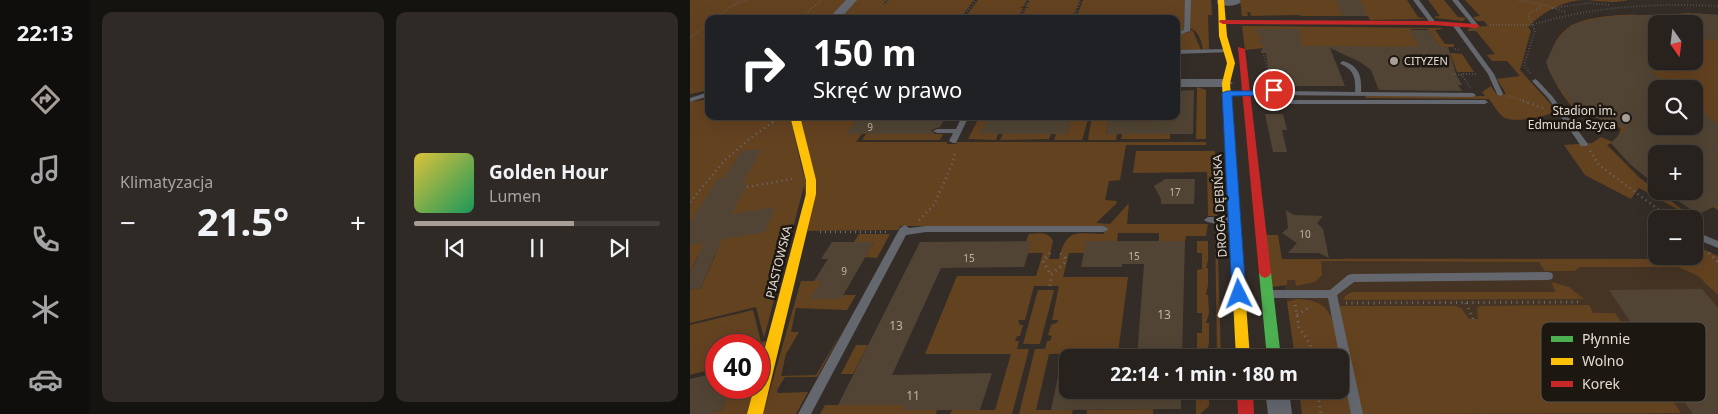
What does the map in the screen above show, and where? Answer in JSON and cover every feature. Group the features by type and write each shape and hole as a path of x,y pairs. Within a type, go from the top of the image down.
{"street":[{"path":"837,15 852,0"},
{"path":"1221,1 1236,1 1246,93 1262,207 1267,294 1273,349"},
{"name":"DROGA DĘBIŃSKA","path":"1221,1 1224,51 1219,66 1227,88 1242,349"},
{"path":"1223,22 1433,23 1476,26"},
{"path":"1180,83 1227,88 1246,93"},
{"name":"PIASTOWSKA","path":"755,414 812,187 796,120"},
{"path":"1230,138 1253,140"},
{"path":"1239,294 1267,294"},
{"path":"1245,399 1246,414"},
{"path":"1278,399 1280,414"}],"lane":[{"path":"1180,33 1186,31 1188,0"},
{"path":"1416,0 1433,23"},
{"path":"1455,0 1476,26"},
{"path":"1456,26 1491,74 1500,94"},
{"path":"1180,52 1224,51"},
{"path":"1344,63 1356,71 1359,81 1358,93"},
{"path":"1277,77 1270,98 1277,102 1485,102"},
{"path":"1535,82 1564,116 1584,144"},
{"path":"1246,93 1473,95"},
{"path":"690,98 705,95"},
{"path":"954,142 964,120"},
{"path":"937,131 958,131"},
{"path":"1208,220 1235,220"},
{"path":"804,414 904,230 1103,229"},
{"path":"1703,238 1718,245"},
{"path":"1333,299 1352,278 1548,276"},
{"path":"1267,294 1333,299"},
{"path":"1333,299 1357,414"}],"path":[{"path":"720,15 738,0"},
{"path":"732,6 746,0"},
{"path":"804,15 822,0"},
{"path":"882,5 887,0"},
{"path":"965,15 976,0"},
{"path":"1020,15 1029,0"},
{"path":"1075,15 1081,0"},
{"path":"1518,0 1540,4 1568,13"},
{"path":"1552,8 1589,3 1614,6"},
{"path":"1535,82 1524,65 1535,31 1528,14 1539,8 1540,4"},
{"path":"1476,26 1532,24 1568,13 1614,6 1677,4 1718,6"},
{"path":"690,38 705,27"},
{"path":"1260,57 1263,53 1265,55 1268,74 1277,77"},
{"path":"1452,74 1478,74"},
{"path":"1462,75 1475,95 1473,95"},
{"path":"1500,94 1564,116"},
{"path":"690,202 724,161 753,136 776,120"},
{"path":"918,221 934,205 953,162 954,142"},
{"path":"1584,144 1599,165 1659,210"},
{"path":"746,187 790,179"},
{"path":"801,232 904,230"},
{"path":"1050,253 1043,261 1051,275 1050,286"},
{"path":"1051,275 1064,263 1065,258 1060,253"},
{"path":"1333,299 1466,303 1582,302"},
{"path":"1466,303 1473,319"},
{"path":"1296,315 1298,327 1310,344 1311,349"},
{"path":"1319,399 1321,414"}],"shaded area":[{"path":"690,0 848,0 832,15 705,15 705,91 690,94"},
{"path":"856,0 886,0 883,5 889,0 974,0 963,15 841,15"},
{"path":"978,0 1027,0 1023,7 1019,7 1023,8 1019,15 967,15"},
{"path":"1030,0 1080,0 1074,15 1022,15 1026,8 1030,8 1026,7"},
{"path":"1083,0 1186,0 1184,30 1180,30 1180,15 1077,15"},
{"path":"1190,0 1211,0 1212,15 1208,15 1209,49 1203,50 1197,34 1189,28"},
{"path":"1240,0 1407,0 1418,17 1426,19 1370,20 1368,16 1251,16 1250,12 1247,12 1248,16 1242,16"},
{"path":"1428,0 1444,0 1458,17 1466,18 1463,21 1435,18 1440,16"},
{"path":"1465,0 1586,0 1570,2 1554,8 1540,16 1528,27 1531,31 1520,70 1557,111 1538,117 1516,120 1502,116 1489,99 1366,98 1365,96 1485,96 1482,92 1491,86 1496,94 1506,94 1497,79 1520,76 1507,61 1492,61 1487,55 1495,54 1476,31 1468,31 1468,29 1474,27 1488,26 1484,21 1477,21 1473,17 1480,16"},
{"path":"1586,0 1628,0 1612,2"},
{"name":"Stadion im. Edmunda Szyca","path":"1689,13 1718,15 1718,210 1713,207 1703,212 1703,210 1692,210 1678,200 1703,200 1703,145 1648,145 1648,179 1630,164 1611,143 1607,145 1648,184 1648,193 1639,188 1631,199 1585,175 1564,145 1592,143 1601,137 1612,142 1618,136 1621,129 1608,121 1576,110 1561,92 1547,66 1565,69 1567,53 1552,49 1557,39 1568,28 1586,20 1605,16 1648,16 1648,70 1703,70 1703,15 1659,15"},
{"path":"1242,26 1441,28 1443,29 1435,30 1445,44 1454,44 1454,47 1440,47 1428,29 1411,29 1419,47 1294,47 1260,34 1263,37 1260,42 1264,44 1265,48 1245,50"},
{"path":"1189,29 1193,31 1201,50 1180,50 1180,34 1189,32"},
{"path":"1450,53 1462,54 1474,72 1457,72"},
{"path":"1197,87 1206,90 1206,139 1196,139"},
{"path":"705,100 705,120 791,120 805,182 765,334 763,334 756,307 690,323 690,290 701,288 716,254 697,257 690,273 690,102"},
{"path":"800,120 857,120 846,134 862,134 856,142 947,142 947,144 956,144 957,142 1206,142 1206,145 1126,145 1120,180 1109,181 1105,200 1117,201 1116,204 1096,223 1110,224 1129,203 1127,224 1208,224 1206,236 1186,236 1185,241 1159,241 1159,233 1118,233 1117,241 1085,248 1084,253 1069,253 1063,277 1128,277 1119,349 1059,349 1059,354 1049,354 1036,410 1073,410 1072,414 1019,414 1035,349 1045,349 1047,341 1050,341 1052,336 1048,335 1051,325 1058,322 1058,320 1052,320 1059,286 1034,286 1025,320 1018,320 1020,325 1023,325 1020,336 1017,336 1015,341 1019,341 1017,349 1029,349 1012,414 950,414 952,410 995,410 1011,354 925,354 957,276 1036,276 1043,253 1028,253 1026,241 1029,234 1042,233 1048,235 1053,241 1049,259 1059,259 1065,242 1069,237 1080,233 1104,234 1106,226 900,226 898,230 807,231"},
{"path":"857,120 918,120 903,134 943,134 940,140 862,140 866,134 885,134 894,121"},
{"path":"978,120 987,120 980,134 998,134 996,140 968,139"},
{"path":"1017,120 1088,120 1082,140 1054,140 1056,134 1067,134 1071,121 1016,122"},
{"path":"1091,120 1162,120 1163,122 1109,121 1106,134 1117,134 1116,140 1088,140"},
{"path":"1003,134 1051,134 1049,139 1000,140"},
{"path":"1122,134 1170,134 1170,139 1121,139"},
{"path":"1136,151 1215,151 1217,216 1208,216 1207,172 1133,173"},
{"name":"Stadion im. Edmunda Szyca","path":"1661,200 1670,200 1683,210 1679,210"},
{"path":"1215,224 1217,224 1221,349 1217,349"},
{"path":"859,234 890,234 877,258 865,257 874,242 854,242"},
{"path":"1266,235 1278,235 1282,259 1648,259 1648,265 1703,265 1703,249 1718,256 1718,295 1698,276 1678,267 1580,267 1575,271 1545,271 1539,262 1321,261 1322,275 1315,282 1296,286 1295,280 1287,280 1287,285 1272,287"},
{"path":"1197,241 1208,241 1206,268 1208,268 1206,295 1208,295 1209,313 1206,323 1209,323 1208,349 1197,349 1197,333 1202,333 1202,313 1197,313 1197,270 1202,269 1202,253 1197,253"},
{"path":"1281,259 1648,259 1648,265 1695,265 1718,290 1718,414 1302,414 1300,399 1349,399 1349,349 1294,349"},
{"path":"801,281 822,281 811,299 840,299 843,295 856,295 847,310 796,308 791,332 799,332 786,354 781,376 816,375 843,330 817,377 785,377 777,390 778,393 808,392 796,414 763,414 767,399 770,399 770,390"},
{"path":"1551,282 1569,287 1584,299 1343,300 1346,295 1353,292 1556,292"},
{"path":"1038,290 1054,290 1040,344 1023,344"},
{"path":"1297,299 1311,301 1326,309 1333,320 1339,349 1294,349 1287,302"},
{"path":"1589,305 1593,313 1615,313 1621,322 1541,322 1541,402 1674,402 1681,413 1362,414 1339,306 1455,306 1461,308 1469,319 1478,319 1477,308 1481,306"},
{"path":"753,310 759,334 705,334 705,371 690,375 690,325"},
{"path":"856,345 868,345 853,374 841,374"},
{"path":"726,399 751,399 747,414 715,414 715,412 722,410"},
{"path":"1196,399 1209,399 1209,406 1200,414 1196,414"},
{"path":"1300,399 1348,399 1351,414 1302,414"},
{"path":"825,405 905,405 903,410 937,410 936,414 820,414"},
{"path":"1153,409 1153,414 1087,414 1087,410"}],"building":[{"path":"1336,0 1360,0 1368,16 1342,16"},
{"path":"1694,13 1718,15 1718,40 1703,39 1703,15 1694,15"},
{"name":"Stadion im. Edmunda Szyca","path":"1648,15 1648,53 1646,58 1648,70 1652,70 1661,80 1648,80 1648,135 1703,135 1703,112 1718,124 1718,205 1703,212 1703,210 1692,210 1677,200 1703,200 1703,145 1648,145 1648,179 1630,164 1611,143 1627,128 1578,112 1554,80 1546,62 1555,43 1571,25 1605,17"},
{"name":"CITYZEN","path":"1255,29 1299,29 1302,46 1419,47 1409,30 1429,30 1440,47 1448,47 1456,74 1462,85 1458,85 1462,91 1379,90 1371,70 1360,62 1330,48 1345,86 1289,86 1286,74 1269,74 1266,53 1260,52 1264,47"},
{"path":"1194,90 1193,134 1106,134 1109,121 1158,122 1158,120 1180,120 1180,91"},
{"path":"1265,114 1283,114 1287,130 1282,130 1287,152 1273,152"},
{"path":"857,120 944,120 940,127 931,130 935,134 845,134"},
{"path":"987,120 1071,121 1067,134 980,134"},
{"path":"762,149 742,184 748,183 731,214 775,207 765,232 722,239 701,288 690,290 690,273 704,243 690,245 690,223 718,178 725,177 741,151"},
{"path":"1165,179 1195,179 1194,204 1161,204 1161,199 1154,186"},
{"path":"1286,210 1294,215 1323,216 1317,223 1323,229 1329,258 1319,253 1288,253 1297,243 1282,233 1288,228"},
{"path":"1032,241 1024,267 941,268 892,375 992,373 980,410 902,410 905,405 838,405 920,242"},
{"path":"1086,241 1185,241 1182,349 1138,349 1144,264 1122,264 1122,267 1081,267"},
{"path":"832,242 874,242 841,299 810,299 822,281 814,281 828,259 821,259"},
{"path":"1702,289 1718,308 1718,414 1693,414 1685,402 1706,402 1706,322 1631,322 1609,290"},
{"path":"1059,371 1059,399 1181,399 1181,409 1051,410"},
{"path":"705,376 705,399 726,399 722,410 715,412 715,414 690,414 690,379"}],"traffic: fast":[{"path":"1265,273 1273,349"}],"traffic: slow":[{"path":"1221,0 1223,36 1231,63 1226,83 1242,349"},
{"path":"755,414 811,194 811,180 796,120"}],"traffic: jam":[{"path":"1223,22 1433,23 1476,26"},
{"path":"1241,49 1265,273"},
{"path":"1245,399 1246,414"}],"place":[{"name":"CITYZEN","path":"1394,61"},
{"name":"Stadion im. Edmunda Szyca","path":"1626,118"}],"route":[{"path":"1239,294 1227,93 1275,93 1274,90"}]}
